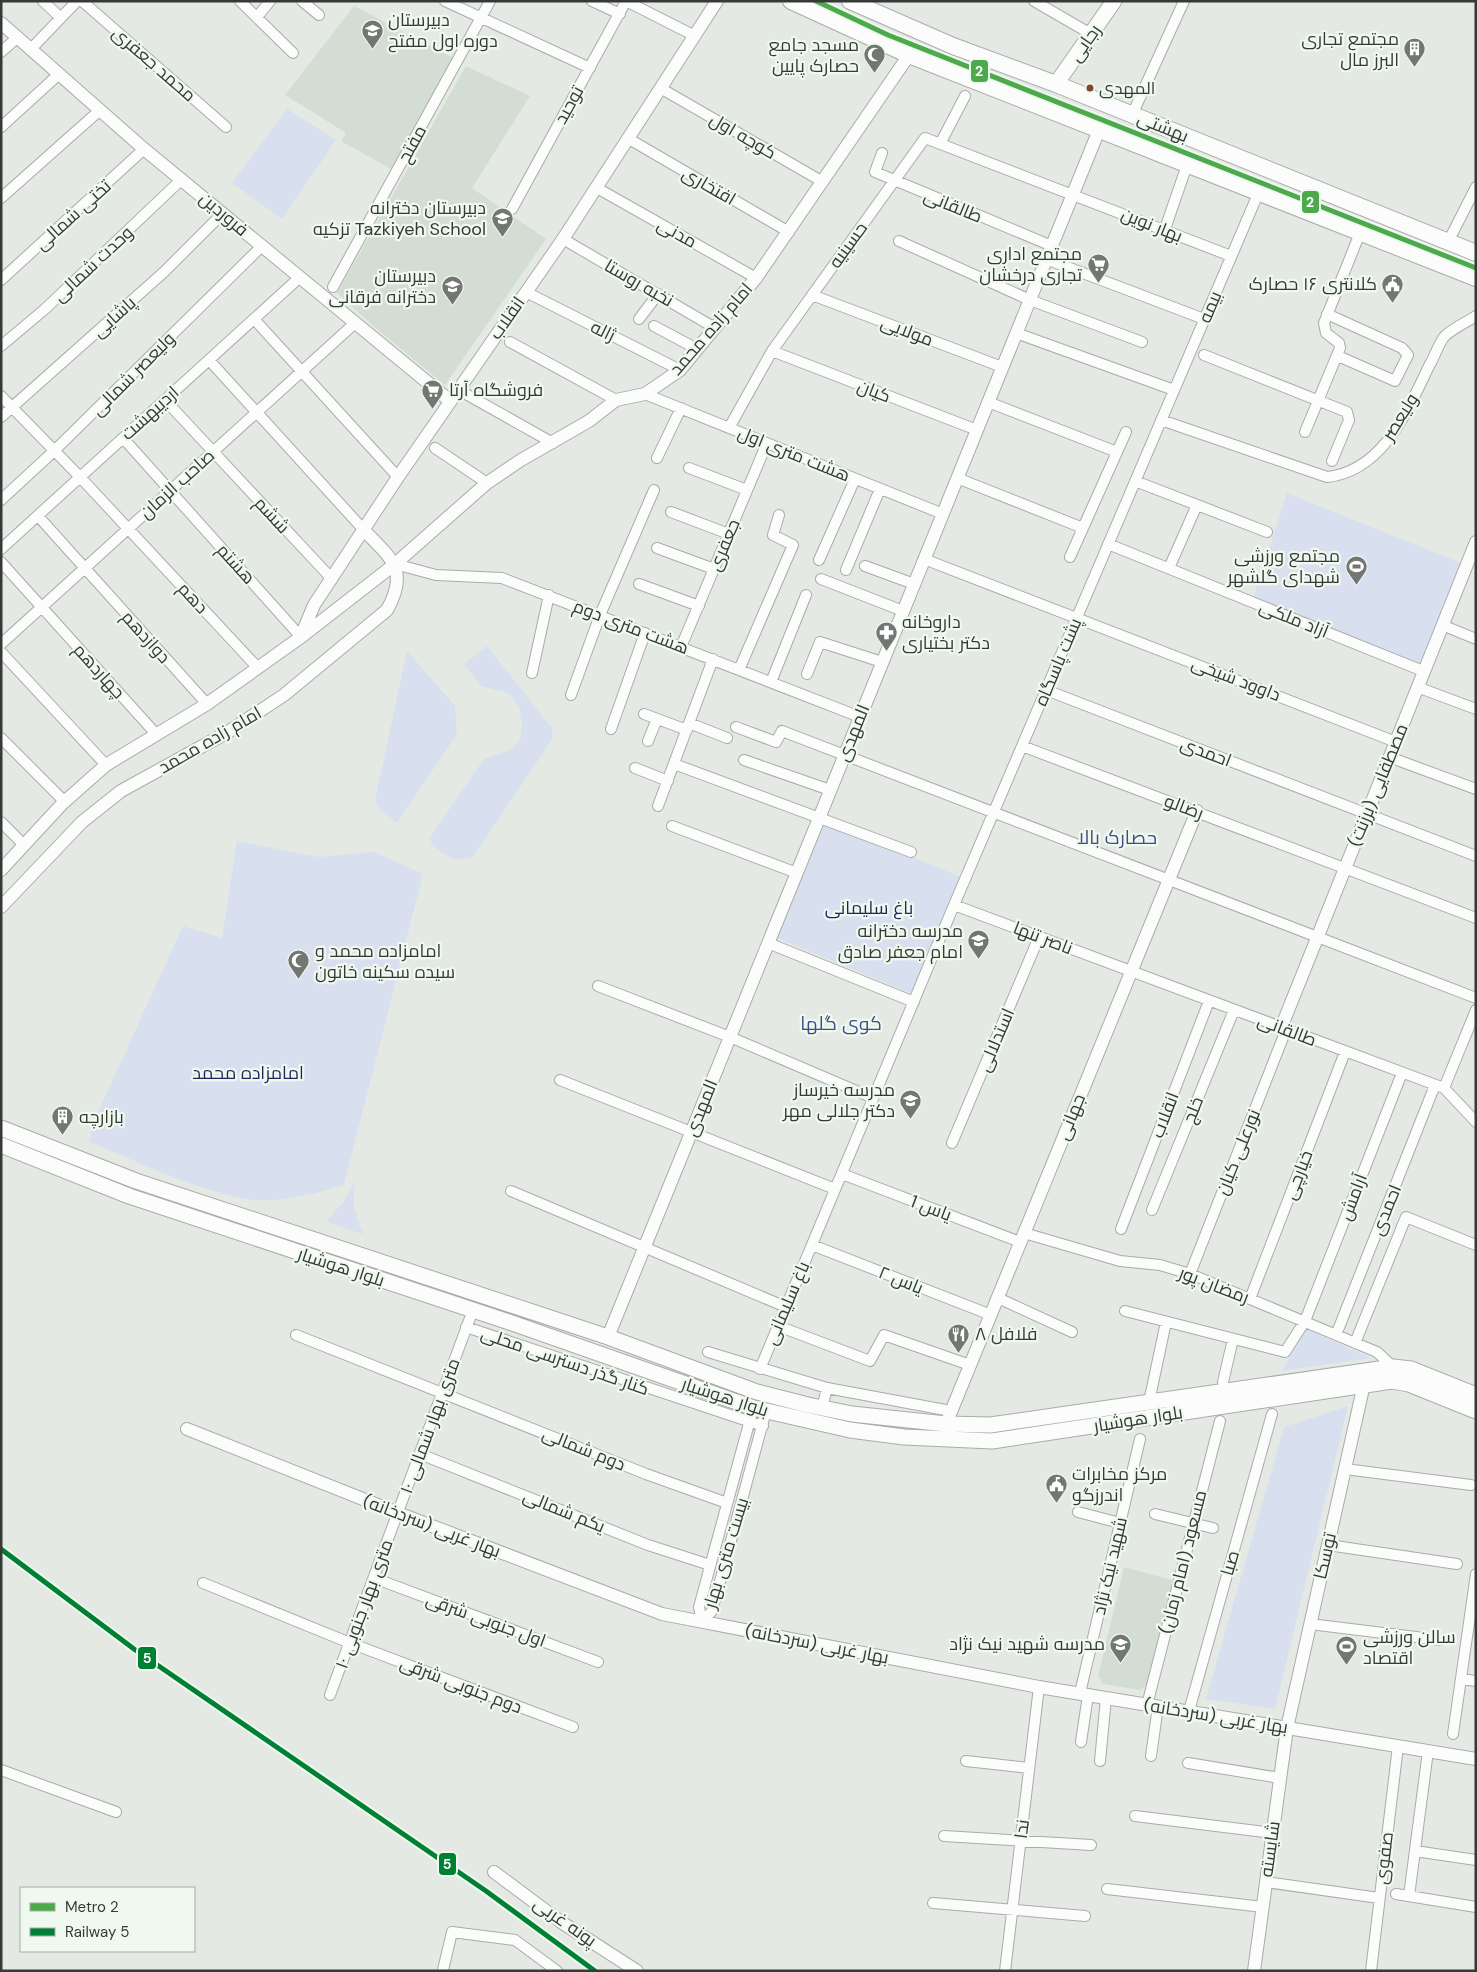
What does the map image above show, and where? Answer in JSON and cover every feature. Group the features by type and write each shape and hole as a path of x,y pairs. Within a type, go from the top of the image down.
{"main road":[{"name":"بهشتی","path":"791,1 909,55 1258,194 1476,278"},
{"name":"بهشتی","path":"850,1 867,5 953,46 1056,84 1476,253"},
{"name":"رجایی","path":"1056,84 1114,1"},
{"path":"1241,187 1249,187 1255,182 1258,174 1253,164"},
{"path":"1282,203 1277,194 1278,186 1283,180 1291,179"},
{"name":"بلوار هوشیار","path":"1,1128 136,1181 608,1337 758,1392 822,1408 949,1417 990,1425 1110,1415"},
{"name":"بلوار هوشیار","path":"1,1145 129,1196 473,1310 758,1417 850,1430 949,1440 992,1441 1143,1408 1393,1367 1411,1369 1476,1395"},
{"name":"بلوار هوشیار","path":"1143,1408 1392,1381 1409,1384 1476,1412"}],"street":[{"path":"43,1 61,18"},
{"path":"30,50 77,1"},
{"name":"محمد جعفری","path":"82,1 226,127"},
{"path":"240,1 293,53"},
{"path":"257,17 270,1"},
{"path":"302,1 319,15"},
{"path":"445,1 590,68"},
{"name":"مفتح","path":"333,287 490,1"},
{"path":"592,1 620,14"},
{"path":"626,1 695,36"},
{"name":"توحید","path":"512,209 626,1"},
{"name":"انقلاب","path":"301,637 314,605 363,529 449,400 563,239 662,89 717,1"},
{"path":"1034,1 1091,34"},
{"path":"1132,115 1184,1"},
{"name":"فروردین","path":"1,23 144,149 354,324 449,400"},
{"path":"1,52 17,38"},
{"name":"امام زاده محمد","path":"1,870 64,801 106,765 207,704 301,637 395,564 487,483 521,460 590,421 616,400 645,394 680,370 756,278 824,182 909,55"},
{"path":"1,127 58,75"},
{"name":"کوچه اول","path":"662,89 824,182"},
{"path":"940,144 965,96"},
{"path":"1,198 99,111"},
{"name":"المهدی","path":"608,1337 1099,130"},
{"name":"بهار نوین","path":"925,138 1073,193 1231,256"},
{"name":"حسینیه","path":"729,428 772,351 925,138"},
{"name":"افتخاری","path":"629,139 789,232"},
{"name":"تختی شمالی","path":"1,280 144,149"},
{"name":"طالقانی","path":"882,153 875,172 1052,246"},
{"path":"1165,230 1187,165"},
{"name":"وحدت شمالی","path":"1,346 45,309 182,179"},
{"path":"1448,242 1476,187"},
{"name":"مدنی","path":"597,188 756,278"},
{"name":"بیمه","path":"1161,420 1258,194"},
{"name":"پاشایی","path":"1,417 164,272 223,213"},
{"path":"1304,432 1338,356 1339,343 1324,329 1327,314 1360,233"},
{"name":"نخبه روستا","path":"563,239 716,328"},
{"path":"899,242 1030,300 1142,342"},
{"name":"ولیعصر شمالی","path":"1,500 54,452 262,246"},
{"path":"1046,259 1204,319"},
{"name":"اردیبهشت","path":"1,549 299,278"},
{"name":"ژاله","path":"526,292 680,370"},
{"path":"640,319 658,294"},
{"name":"مولایی","path":"812,295 1002,367"},
{"path":"1327,314 1402,348 1408,355 1395,381 1338,356"},
{"name":"ولیعصر","path":"1161,420 1327,476 1346,472 1368,462 1396,427 1445,336 1476,316"},
{"path":"254,319 398,477"},
{"name":"صاحب الزمان","path":"1,644 354,324"},
{"path":"654,326 697,349"},
{"path":"1016,333 1174,390"},
{"path":"510,342 616,400"},
{"name":"کیان","path":"772,351 977,430"},
{"path":"1204,355 1348,412 1349,416 1332,461"},
{"path":"209,360 258,411 395,564"},
{"path":"457,389 553,443"},
{"name":"هشت متری اول","path":"645,394 942,514"},
{"name":"دهم","path":"1,396 80,477 258,668"},
{"name":"ششم","path":"165,400 332,579"},
{"path":"988,402 1117,452"},
{"path":"657,458 681,408"},
{"name":"پشت پاسگاه","path":"954,905 1161,420"},
{"path":"1070,557 1126,432"},
{"name":"هشتم","path":"124,438 301,637"},
{"name":"جعفری","path":"681,647 767,443"},
{"path":"435,448 487,483"},
{"path":"689,468 747,490"},
{"path":"957,478 1083,528"},
{"path":"819,560 855,479"},
{"path":"1135,481 1267,532"},
{"path":"846,570 880,489"},
{"path":"571,695 600,615 654,490"},
{"path":"1169,568 1197,505"},
{"path":"671,512 729,534"},
{"path":"739,670 793,545 773,534 779,515"},
{"name":"دوازدهم","path":"38,516 207,704"},
{"name":"مصطفایی (برزنت)","path":"1283,1029 1423,671 1442,625 1471,567 1476,542"},
{"name":"آزاد ملکی","path":"1108,544 1423,671"},
{"path":"657,548 714,569"},
{"path":"924,558 1077,617"},
{"name":"چهاردهم","path":"1,562 156,734"},
{"name":"امام زاده محمد","path":"1,907 82,822 121,791 228,732 284,695 387,610 396,595 399,582 395,564"},
{"name":"هشت متری دوم","path":"395,564 436,575 502,578 860,717"},
{"path":"864,566 914,584"},
{"path":"821,579 903,611"},
{"path":"639,584 699,606"},
{"path":"532,674 549,595"},
{"path":"771,682 806,595"},
{"name":"داوود شیخی","path":"1077,617 1396,742"},
{"path":"1442,625 1476,639"},
{"path":"611,729 645,633"},
{"path":"807,674 820,642 882,662"},
{"path":"1,652 106,765"},
{"path":"658,806 713,659"},
{"path":"1417,687 1476,709"},
{"name":"احمدی","path":"1046,690 1476,856"},
{"path":"644,714 727,738"},
{"path":"648,741 657,719"},
{"path":"736,727 776,742 782,731 1476,998"},
{"path":"1,738 64,801"},
{"name":"رضالو","path":"1022,746 1476,918"},
{"path":"1389,757 1476,789"},
{"path":"744,760 830,790"},
{"path":"674,764 911,852"},
{"path":"635,768 668,781"},
{"name":"جهانی","path":"949,1417 1197,811"},
{"path":"1,822 24,845"},
{"path":"672,826 796,873"},
{"name":"ناصر تنها","path":"954,905 1131,972"},
{"name":"باغ سلیمانی","path":"760,1369 954,905"},
{"name":"استدلالی","path":"952,1142 1039,937"},
{"path":"768,944 914,1002"},
{"name":"طالقانی","path":"1131,972 1439,1087"},
{"path":"598,986 730,1037 873,1098"},
{"name":"انقلاب","path":"1121,1229 1209,1001"},
{"name":"خلج","path":"1152,1210 1234,1010"},
{"name":"احمدی","path":"1336,1335 1439,1087 1476,1010"},
{"name":"نورعلی کیان","path":"1190,1274 1283,1029"},
{"name":"خیارچی","path":"1250,1299 1345,1052"},
{"name":"آرامش","path":"1304,1321 1402,1073"},
{"path":"560,1080 835,1189"},
{"path":"1439,1087 1476,1122"},
{"name":"یاس 1","path":"842,1174 1022,1238"},
{"path":"511,1191 786,1307"},
{"path":"1355,1343 1406,1217 1476,1245"},
{"name":"رمضان پور","path":"1022,1238 1120,1261 1160,1265 1190,1274 1376,1352 1393,1367"},
{"name":"یاس ۲","path":"812,1245 990,1315"},
{"path":"998,1298 1072,1332"},
{"name":"۱۰ متری بهار شمالی","path":"398,1513 473,1310"},
{"path":"1125,1311 1285,1352 1304,1321"},
{"path":"1143,1408 1166,1322"},
{"path":"778,1326 870,1361 884,1335 970,1365"},
{"name":"کنار گذر دسترسی محلی","path":"466,1328 758,1417"},
{"name":"دوم شمالی","path":"296,1335 646,1474 727,1503"},
{"path":"1223,1382 1233,1339"},
{"path":"708,1352 827,1388 949,1417"},
{"name":"توسکا","path":"1287,1728 1364,1384"},
{"path":"822,1408 827,1388"},
{"name":"صبا","path":"1189,1711 1272,1414"},
{"name":"بیست متری بهار","path":"702,1622 699,1607 710,1565 727,1503 758,1417"},
{"name":"بیست متری بهار","path":"702,1622 712,1611 758,1417"},
{"name":"مسعود (امام زمان)","path":"1150,1756 1153,1705 1192,1523 1220,1421"},
{"name":"بهار غربی (سردخانه)","path":"187,1429 398,1513 662,1614 1106,1698 1476,1759"},
{"name":"شهید نیک نژاد","path":"1081,1742 1084,1694 1120,1523 1140,1439"},
{"name":"یکم شمالی","path":"420,1454 648,1545 710,1565"},
{"path":"1345,1469 1471,1485"},
{"path":"1078,1512 1120,1523"},
{"name":"۱۰ متری بهار جنوبی","path":"330,1695 398,1513"},
{"path":"1155,1514 1213,1528"},
{"path":"1328,1544 1458,1564"},
{"name":"اول جنوبی شرقی","path":"374,1578 598,1662"},
{"path":"1453,1734 1475,1581"},
{"name":"دوم جنوبی شرقی","path":"204,1583 350,1643 573,1726"},
{"path":"1310,1624 1440,1640"},
{"path":"1461,1679 1476,1681"},
{"name":"ندا","path":"1005,1971 1039,1686"},
{"path":"1100,1761 1106,1698"},
{"name":"شایسته","path":"1254,1971 1287,1728"},
{"name":"صفوی","path":"1371,1971 1398,1746"},
{"path":"1409,1896 1428,1751"},
{"path":"966,1761 1029,1768"},
{"path":"1188,1763 1280,1778"},
{"path":"1,1770 116,1812"},
{"path":"1135,1816 1273,1833"},
{"path":"944,1836 1091,1845"},
{"path":"1415,1851 1476,1860"},
{"name":"پونه غربی","path":"494,1872 560,1922 637,1971"},
{"path":"1266,1882 1380,1898"},
{"path":"1108,1889 1263,1906"},
{"path":"1396,1894 1476,1907"},
{"path":"933,1903 1085,1916"},
{"path":"444,1970 452,1932 515,1940 557,1970"}],"shaded area":[{"path":"354,6 455,59 391,169 341,141 346,133 285,95"},
{"path":"466,66 530,96 472,188 546,239 445,385 378,330 337,293"},
{"path":"1124,1567 1176,1581 1151,1681 1140,1690 1103,1684 1098,1676"}],"green space":[{"path":"287,109 336,140 282,219 232,183"},
{"name":"مجتمع ورزشی شهدای گلشهر","path":"1287,493 1463,564 1422,668 1251,605"},
{"path":"487,646 552,728 553,738 473,857 456,859 432,845 430,837 484,759 510,750 520,739 522,724 519,707 508,693 481,686 464,664"},
{"path":"407,651 455,706 457,734 397,823 378,808 375,800"},
{"name":"باغ سلیمانی","path":"825,822 961,877 913,994 777,938"},
{"name":"امامزاده محمد","path":"237,841 319,857 374,852 423,874 344,1185 288,1199 265,1201 234,1197 192,1184 89,1142 93,1123 183,926 222,938"},
{"path":"355,1181 353,1204 363,1234 326,1222 344,1201"},
{"path":"1306,1329 1371,1358 1282,1371"},
{"path":"1348,1406 1275,1709 1206,1699 1284,1427"}],"metro line":[{"name":"2","path":"816,1 888,35 1476,268"}],"rail line":[{"name":"5","path":"1,1549 134,1649 486,1891 595,1971"}],"place":[{"name":"دبیرستان دوره اول مفتح","path":"372,49"},
{"name":"مجتمع تجاری البرز مال","path":"1415,68"},
{"name":"مسجد جامع حصارک پایین","path":"875,74"},
{"name":"المهدی","path":"1090,88"},
{"name":"دبیرستان دخترانه تزكيه Tazkiyeh School","path":"502,237"},
{"name":"مجتمع اداری تجاری درخشان","path":"1098,283"},
{"name":"کلانتری ۱۶ حصارک","path":"1393,303"},
{"name":"دبیرستان دخترانه فرقانی","path":"452,305"},
{"name":"فروشگاه آرتا","path":"433,409"},
{"name":"مجتمع ورزشی شهدای گلشهر","path":"1356,585"},
{"name":"داروخانه دکتر بختیاری","path":"886,651"},
{"name":"مدرسه دخترانه امام جعفر صادق","path":"979,960"},
{"name":"امامزاده محمد و سیده سکینه خاتون","path":"299,980"},
{"name":"مدرسه خیرساز دکتر جلالی مهر","path":"911,1119"},
{"name":"بازارچه","path":"63,1136"},
{"name":"فلافل ۸","path":"959,1353"},
{"name":"مرکز مخابرات اندرزگو","path":"1056,1503"},
{"name":"مدرسه شهید نیک نژاد","path":"1121,1663"},
{"name":"سالن ورزشی اقتصاد","path":"1347,1666"}],"district":[{"name":"حصارک بالا","path":"1117,837"},
{"name":"کوی گلها","path":"841,1023"}]}
